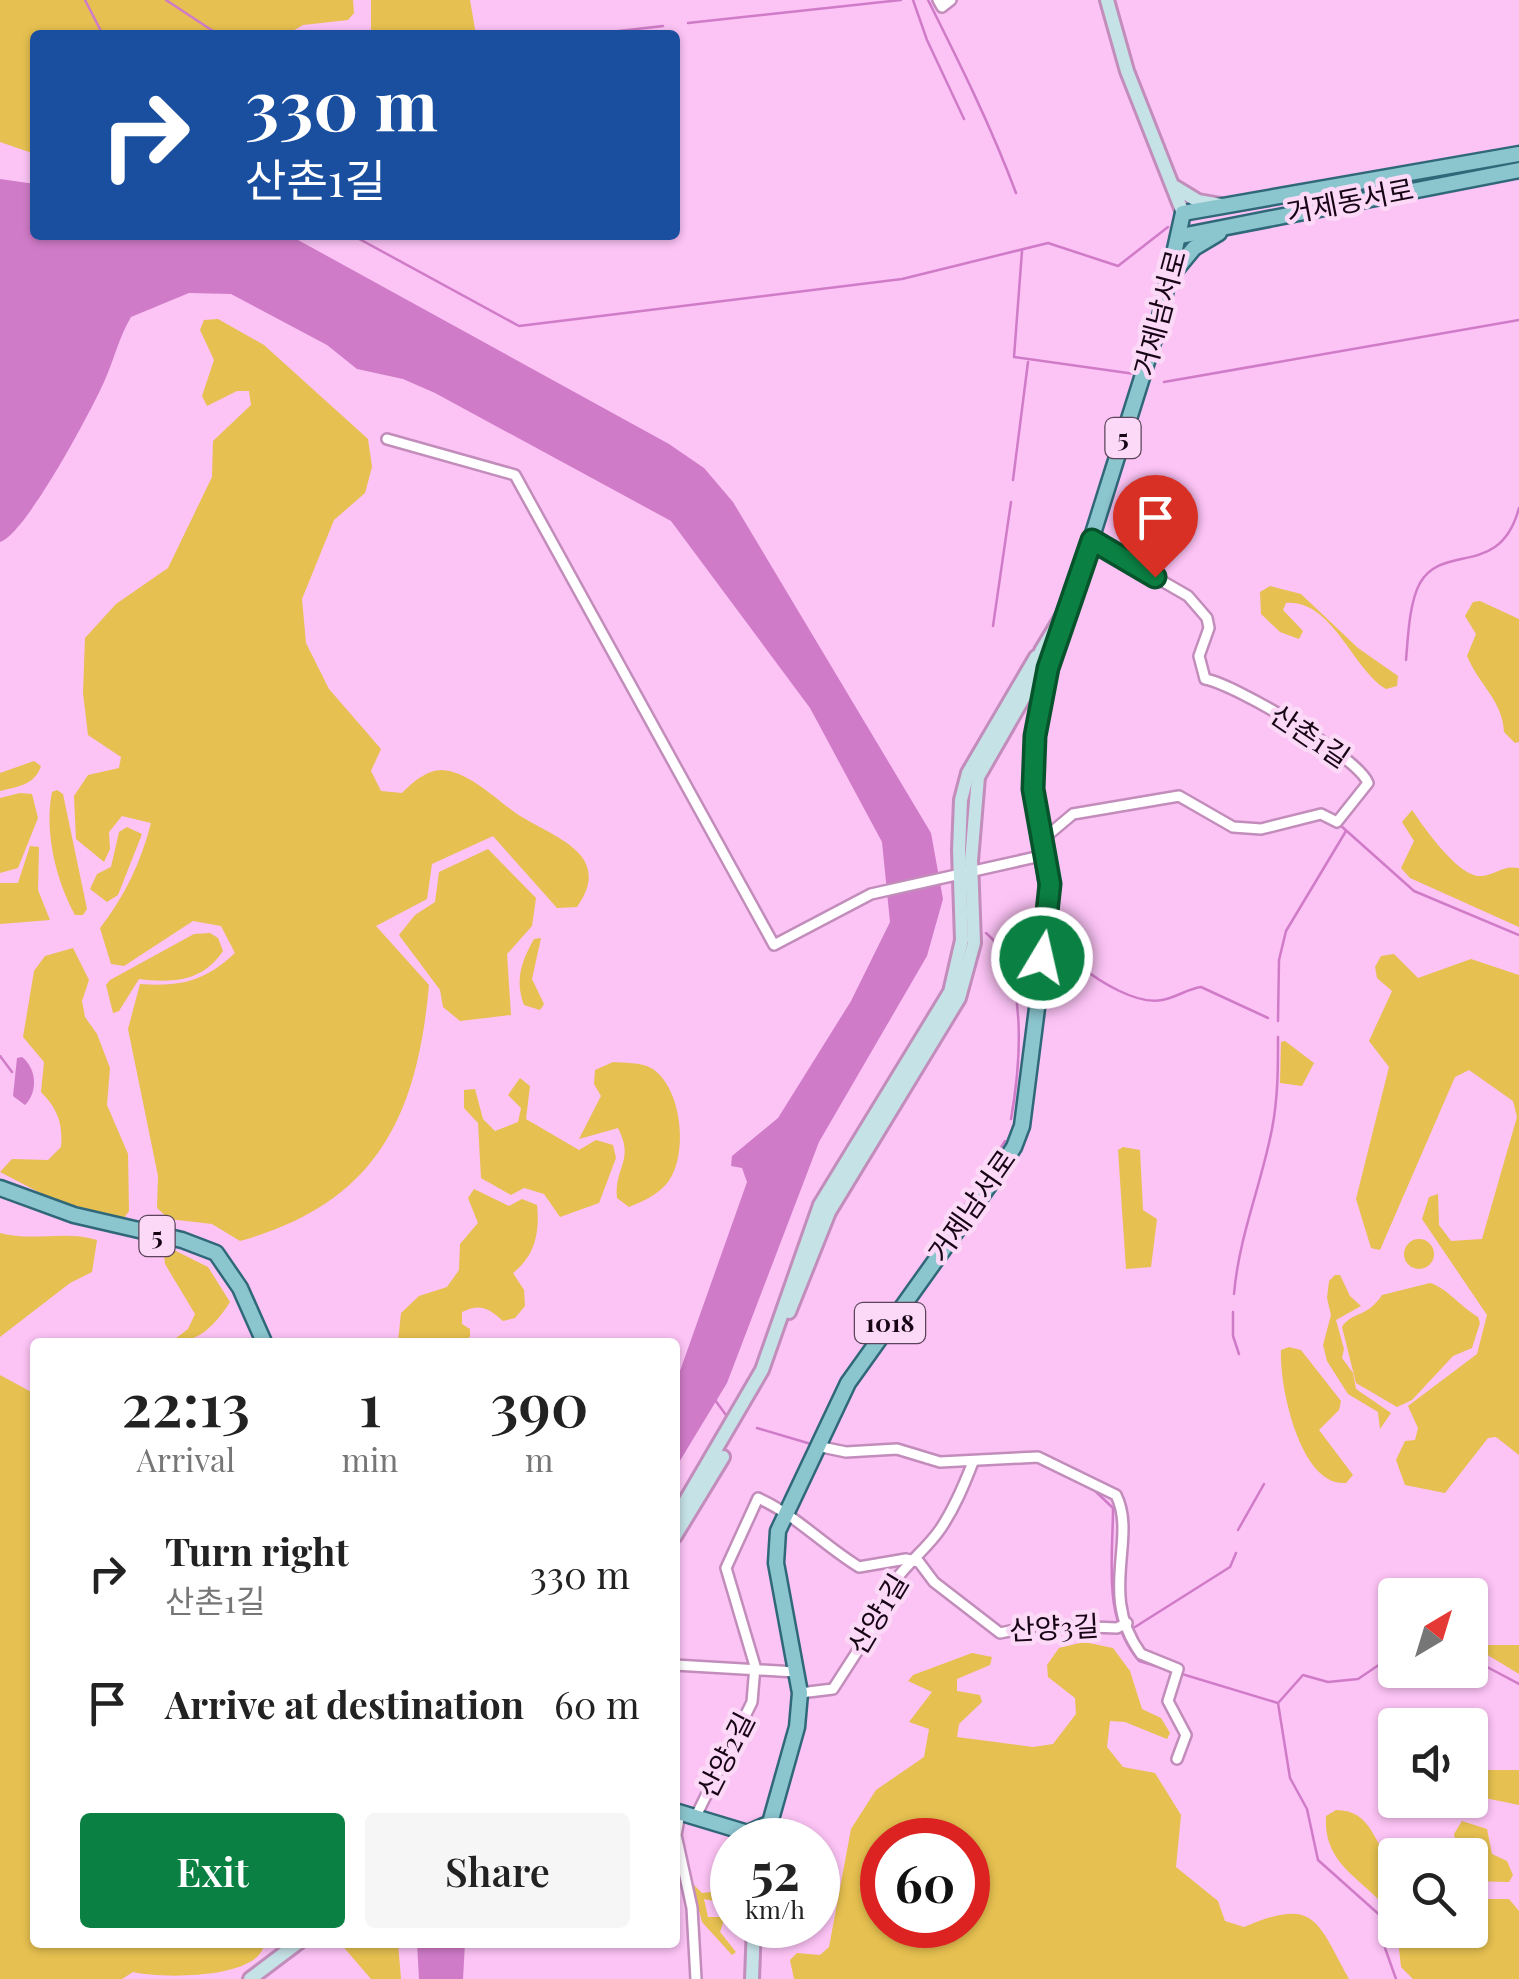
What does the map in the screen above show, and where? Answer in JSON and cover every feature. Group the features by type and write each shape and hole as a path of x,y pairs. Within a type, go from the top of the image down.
{"main road":[{"name":"거제동서로","path":"1183,213 1519,154"},
{"name":"거제동서로","path":"1181,236 1349,200 1519,170"},
{"name":"거제남서로","path":"771,1818 797,1726 800,1693 776,1564 778,1532 848,1383 988,1187 1019,1135 1050,906 1033,789 1039,705 1049,652 1092,540 1172,275 1183,213"},
{"path":"1172,275 1194,248 1233,226"},
{"path":"1023,696 1035,693 1039,705"},
{"name":"5","path":"0,1188 74,1215 182,1240 216,1253 240,1288 262,1338"},
{"name":"거제남서로","path":"680,1813 710,1821"}],"street":[{"path":"938,0 942,7 951,0"},
{"name":"거제남서로","path":"1107,0 1127,70 1183,213"},
{"path":"1349,200 1379,200 1519,177"},
{"path":"1171,182 1198,200 1228,205"},
{"path":"386,439 515,475 774,945 871,894 961,874 1044,848"},
{"name":"산촌1길","path":"1044,848 1073,814 1179,796 1232,827 1261,829 1321,814 1337,822 1368,783 1354,764 1270,707 1205,679 1199,656 1209,628 1207,618 1188,596 1092,540"},
{"path":"680,1527 756,1398 828,1212 960,998 974,943 961,874 978,777 1049,652"},
{"path":"680,1510 762,1370 820,1206 950,992 962,940 961,800 968,772 1049,652"},
{"path":"817,1446 846,1452 897,1449 940,1462 1038,1456 1116,1494 1122,1513 1118,1597 1122,1626 1141,1654 1178,1668 1168,1701 1186,1735 1177,1759"},
{"name":"산양1길","path":"800,1693 834,1689 912,1559 940,1530 973,1462"},
{"name":"산양2길","path":"696,1816 752,1702 755,1666 726,1568 758,1498 788,1512"},
{"path":"788,1512 832,1551 859,1567 912,1559"},
{"name":"산양3길","path":"912,1559 1000,1632 1040,1625 1122,1626"},
{"path":"680,1665 755,1666 796,1672"},
{"path":"680,1853 692,1908 696,1979"},
{"path":"250,1979 292,1948"},
{"path":"752,1979 753,1948"}],"shaded area":[{"path":"0,0 353,0 354,13 348,20 303,25 294,30 30,30 30,152 0,142"},
{"path":"371,0 470,0 475,30 371,30"},
{"path":"0,179 30,183 30,240 298,240 669,444 704,468 733,502 931,833 943,899 927,956 819,1142 727,1383 680,1461 680,1371 747,1182 742,1168 731,1166 732,1156 778,1118 851,1001 890,922 882,842 810,708 671,521 435,393 403,379 357,369 327,345 231,294 189,293 131,317 97,397 57,470 25,518 0,542"},
{"path":"218,319 264,345 368,439 372,467 365,493 334,520 302,599 306,643 329,689 381,749 371,771 381,791 402,793 430,772 442,770 462,775 574,849 589,873 587,888 577,907 557,908 493,836 432,864 427,899 376,926 429,985 414,1076 400,1114 381,1149 356,1178 325,1204 287,1225 240,1241 212,1224 169,1219 157,1208 158,1176 128,1029 140,984 192,980 235,953 221,926 193,921 124,966 111,964 100,928 131,878 151,823 122,816 109,832 110,849 104,862 76,839 74,796 88,775 119,768 121,757 88,735 83,693 85,638 116,604 168,568 212,477 213,441 251,405 249,391 237,391 207,406 202,396 214,360 200,330 204,320"},
{"path":"1270,586 1301,594 1358,648 1398,676 1397,686 1386,689 1374,680 1329,623 1302,605 1286,603 1283,610 1303,631 1299,639 1280,632 1261,614 1260,592"},
{"path":"1480,601 1519,619 1519,742 1515,743 1504,732 1495,702 1467,656 1476,634 1465,616 1473,602"},
{"path":"34,761 41,766 34,777 25,784 0,791 0,773"},
{"path":"52,792 63,794 87,909 83,915 75,915 68,902 53,855 50,807"},
{"path":"32,794 38,818 18,868 0,873 0,798"},
{"path":"1412,810 1462,869 1481,876 1519,868 1519,927 1410,878 1401,868 1414,841 1402,822"},
{"path":"127,827 142,834 118,895 107,902 90,889 97,874 111,867 119,832"},
{"path":"30,846 39,847 38,890 50,920 0,924 0,883 18,883"},
{"path":"488,849 536,898 532,926 507,954 511,1015 460,1021 443,1007 440,990 399,935 415,915 435,902 439,872"},
{"path":"210,933 218,938 223,951 206,969 175,980 139,979 119,1011 113,1013 106,985 110,980 194,934"},
{"path":"541,938 532,979 544,1004 540,1010 524,1005 520,979 529,947 534,939"},
{"path":"73,948 89,980 82,1001 85,1017 97,1034 110,1068 107,1105 128,1154 129,1211 124,1218 56,1201 0,1172 12,1159 48,1160 61,1147 58,1117 41,1092 44,1062 23,1037 34,971 45,956"},
{"path":"1394,954 1418,978 1471,959 1519,975 1519,1455 1496,1437 1488,1438 1445,1493 1405,1485 1396,1460 1405,1441 1415,1440 1418,1428 1408,1406 1477,1354 1487,1315 1422,1219 1429,1197 1438,1194 1439,1225 1451,1241 1482,1239 1517,1117 1513,1101 1469,1070 1455,1077 1380,1250 1371,1248 1356,1199 1389,1067 1369,1041 1392,991 1377,978 1375,967 1381,956"},
{"path":"1281,1042 1314,1063 1302,1086 1280,1083"},
{"path":"22,1057 31,1068 34,1081 25,1105 13,1096 17,1058"},
{"path":"613,1062 647,1066 661,1077 676,1105 679,1122 679,1155 668,1182 655,1194 629,1207 617,1198 625,1148 618,1128 579,1139 601,1096 594,1084 595,1070"},
{"path":"520,1078 530,1086 526,1119 579,1150 596,1140 613,1145 616,1158 599,1203 560,1217 544,1194 524,1188 511,1195 481,1178 478,1123 464,1108 464,1090 475,1089 483,1119 495,1131 518,1122 521,1108 508,1095"},
{"path":"1118,1150 1140,1150 1143,1210 1157,1219 1151,1267 1126,1269"},
{"path":"474,1189 509,1206 522,1199 537,1205 534,1243 513,1273 524,1290 525,1306 515,1318 503,1321 484,1308 462,1312 462,1324 470,1329 468,1338 398,1338 401,1313 419,1296 447,1287 459,1270 460,1244 478,1223 468,1198"},
{"path":"0,1233 97,1240 92,1272 70,1283 0,1337"},
{"path":"1419,1239 1430,1243 1434,1254 1430,1265 1419,1269 1408,1265 1404,1254 1408,1243"},
{"path":"172,1249 208,1267 230,1302 205,1331 192,1338 176,1338 188,1329 195,1314 165,1264 164,1254"},
{"path":"1340,1275 1350,1296 1361,1306 1336,1320 1344,1349 1342,1358 1353,1373 1356,1389 1391,1413 1380,1429 1378,1412 1348,1394 1327,1361 1323,1345 1331,1315 1327,1298 1329,1281"},
{"path":"1430,1283 1478,1317 1480,1323 1472,1348 1453,1356 1412,1400 1397,1407 1356,1383 1342,1327 1382,1295"},
{"path":"1281,1350 1301,1350 1341,1401 1339,1410 1319,1430 1353,1475 1346,1483 1330,1480 1316,1469 1296,1431 1281,1366"},
{"path":"0,1375 30,1391 30,1948 262,1948 247,1964 209,1974 133,1972 122,1979 0,1979"},
{"path":"1084,1642 1113,1648 1130,1671 1142,1709 1161,1718 1170,1733 1167,1739 1125,1722 1110,1721 1107,1747 1123,1767 1155,1773 1181,1815 1176,1867 1218,1901 1225,1921 1244,1927 1286,1914 1311,1919 1329,1941 1349,1979 794,1979 790,1960 797,1953 820,1955 828,1948 840,1948 840,1888 851,1829 876,1790 924,1757 929,1729 909,1722 932,1692 908,1681 913,1675 972,1653 992,1657 990,1665 957,1679 957,1691 980,1695 982,1702 959,1724 957,1737 1033,1747 1053,1744 1076,1714 1075,1698 1048,1677 1047,1665 1059,1648"},
{"path":"1488,1645 1519,1645 1519,1674 1488,1655"},
{"path":"1488,1770 1519,1770 1519,1805 1488,1799"},
{"path":"1336,1810 1348,1812 1358,1816 1371,1830 1378,1842 1378,1899 1339,1861 1327,1834 1326,1816"},
{"path":"1462,1821 1487,1829 1492,1854 1507,1861 1513,1875 1509,1882 1488,1881 1488,1838 1455,1838"},
{"path":"692,1883 702,1893 710,1892 710,1900 704,1899 710,1931 702,1922"},
{"path":"1488,1899 1509,1899 1519,1911 1519,1979 1413,1979 1401,1967 1399,1948 1488,1948"},
{"path":"344,1948 398,1948 401,1979 371,1979"},
{"path":"417,1948 465,1948 463,1979 419,1979"}],"waterway":[{"path":"85,0 100,30"},
{"path":"166,0 211,30"},
{"path":"688,23 901,0"},
{"path":"913,0 964,119"},
{"path":"928,0 986,119 1016,193"},
{"path":"628,30 663,26"},
{"path":"361,240 519,326 902,279 1048,243 1118,266 1168,227"},
{"path":"1022,251 1014,357 1135,374"},
{"path":"1164,382 1519,320"},
{"path":"1013,480 1028,362"},
{"path":"993,626 1011,502"},
{"path":"1406,660 1411,610 1420,583 1443,564 1486,552 1499,544 1519,508"},
{"path":"1340,825 1414,891 1519,935"},
{"path":"1278,1021 1279,960 1286,931 1346,831"},
{"path":"986,933 1000,949 1016,994 1019,1047 1011,1119"},
{"path":"1080,966 1107,985 1141,999 1162,1000 1201,987 1268,1018"},
{"path":"1234,1294 1240,1252 1274,1117 1278,1037"},
{"path":"0,1056 12,1072"},
{"path":"959,1214 1005,1141"},
{"path":"1233,1312 1233,1336 1239,1354"},
{"path":"715,1400 726,1415"},
{"path":"757,1428 811,1444"},
{"path":"1238,1530 1264,1484"},
{"path":"1093,1489 1113,1508 1112,1588 1119,1626 1127,1644 1139,1661 1278,1703 1290,1778 1307,1809 1318,1860 1383,1918 1385,1948 1396,1979"},
{"path":"1135,1627 1230,1567 1236,1553"},
{"path":"1279,1702 1303,1675 1328,1682 1358,1679 1378,1665"},
{"path":"1488,1668 1519,1684"}],"route":[{"path":"1042,958 1050,884 1033,789 1035,736 1048,668 1092,540 1155,577"}]}
